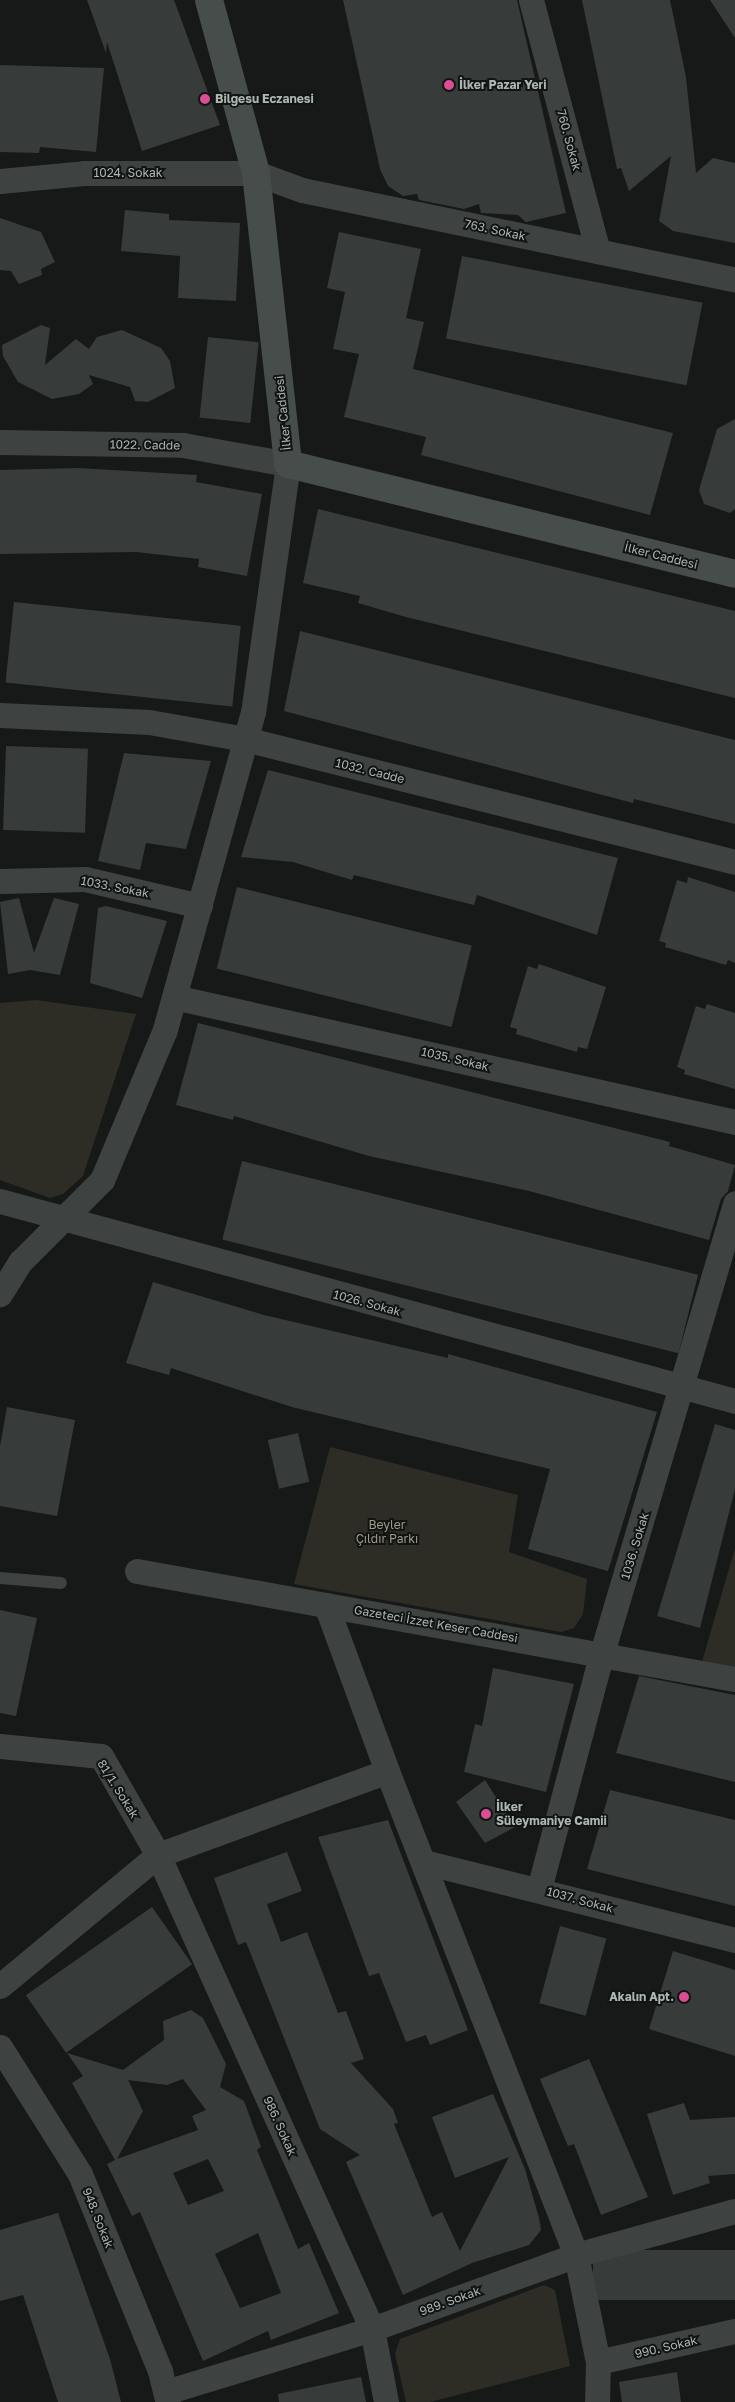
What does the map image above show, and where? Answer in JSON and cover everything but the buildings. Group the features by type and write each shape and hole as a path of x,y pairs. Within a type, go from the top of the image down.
{"street":[{"name":"İlker Caddesi","path":"209,0 256,173 288,464 735,574"},
{"name":"760. Sokak","path":"531,0 598,251"},
{"name":"1024. Sokak","path":"0,181 84,173 256,173"},
{"name":"763. Sokak","path":"256,173 302,190 735,280"},
{"name":"1022. Cadde","path":"0,442 183,445 288,464"},
{"path":"0,1294 20,1262 102,1180 164,1032 245,739 288,464"},
{"name":"1032. Cadde","path":"0,715 150,722 245,739 735,862"},
{"name":"1033. Sokak","path":"0,881 85,879 200,906"},
{"name":"1035. Sokak","path":"174,997 735,1122"},
{"name":"1026. Sokak","path":"0,1202 60,1221 735,1401"},
{"name":"1036. Sokak","path":"540,1889 602,1653 683,1388 735,1204"},
{"name":"Gazeteci İzzet Keser Caddesi","path":"137,1571 602,1653 735,1679"},
{"path":"326,1605 387,1771 576,2255 598,2362 597,2402"},
{"name":"81/1. Sokak","path":"0,1746 101,1756 158,1855"},
{"path":"0,1986 158,1855 387,1771"},
{"name":"986. Sokak","path":"158,1855 372,2329 386,2402"},
{"name":"1037. Sokak","path":"424,1862 540,1889 735,1940"},
{"name":"948. Sokak","path":"0,2047 80,2174 167,2397"},
{"name":"989. Sokak","path":"167,2397 372,2329 576,2255 735,2211"},
{"name":"990. Sokak","path":"598,2362 735,2331"}],"lane":[{"path":"0,1578 61,1583"}],"green space":[{"path":"36,1000 136,1014 83,1176 63,1194 50,1198 0,1180 0,1003"},
{"name":"Beyler Çıldır Parkı","path":"330,1447 518,1495 509,1552 587,1579 583,1614 574,1628 561,1632 294,1584"},
{"path":"735,1548 735,1679 699,1672"},
{"path":"544,2285 555,2290 570,2366 430,2402 406,2402 395,2354 400,2339"}],"place":[{"name":"İlker Pazar Yeri","path":"449,85"},
{"name":"Bilgesu Eczanesi","path":"205,99"},
{"name":"İlker Süleymaniye Camii","path":"486,1814"},
{"name":"Akalın Apt.","path":"684,1997"}]}
